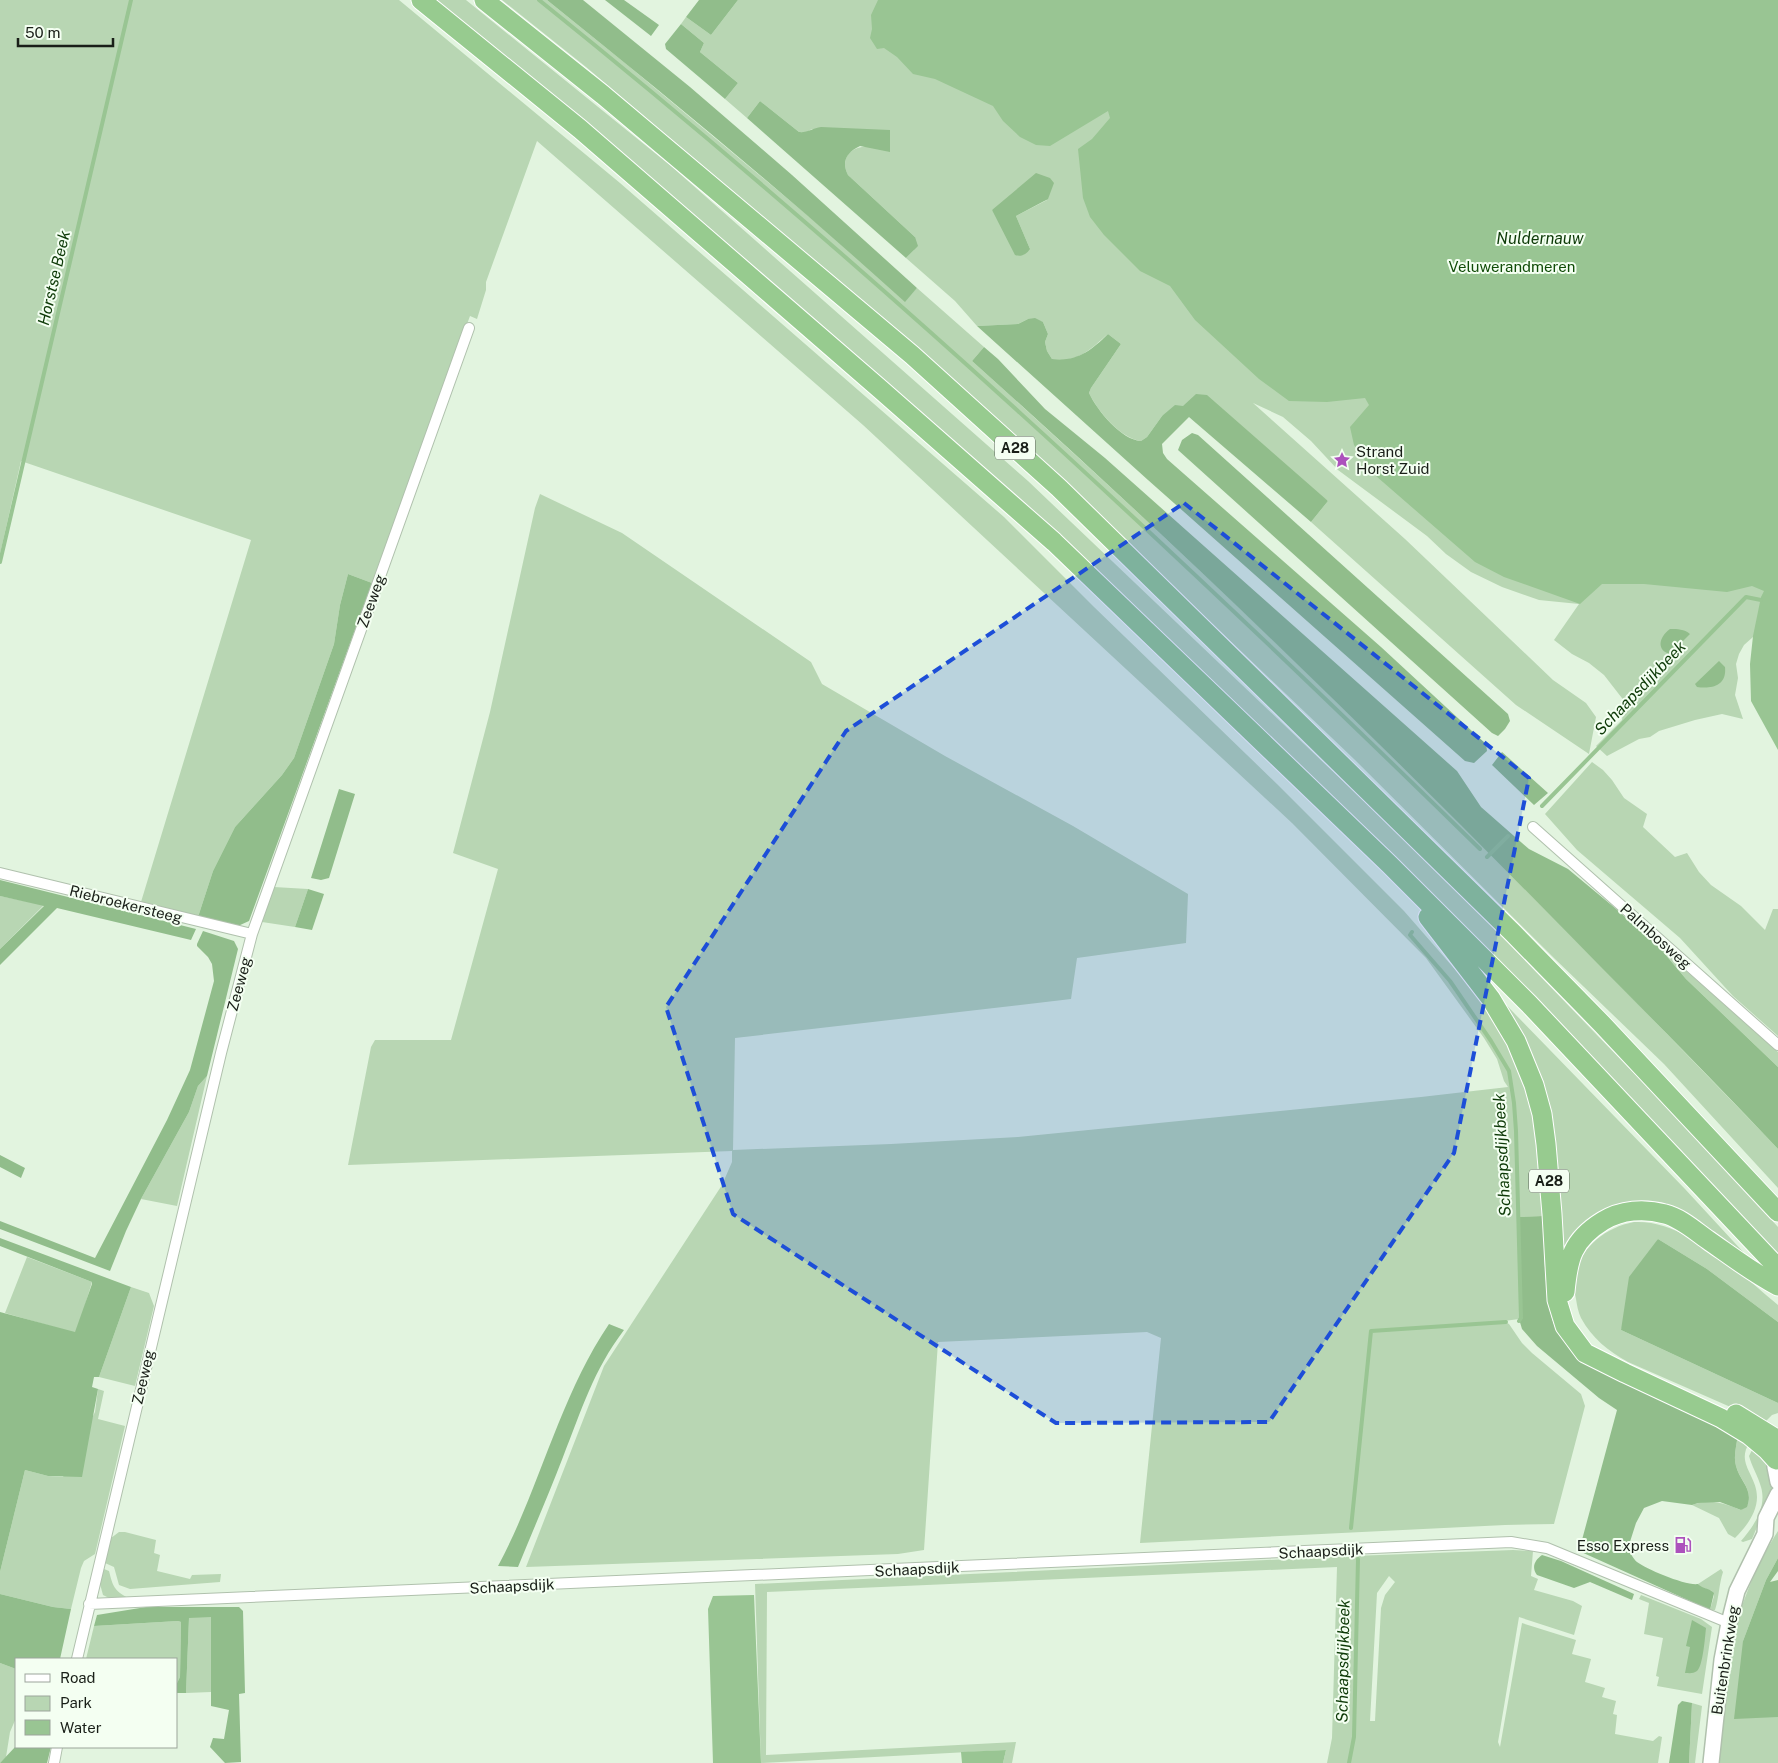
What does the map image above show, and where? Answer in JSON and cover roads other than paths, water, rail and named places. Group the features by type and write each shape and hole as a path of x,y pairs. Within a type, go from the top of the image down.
{"highway":[{"name":"A28","path":"421,0 580,129 1054,542 1389,864 1529,1004 1778,1268"},
{"name":"A28","path":"484,0 603,95 905,348 1059,488 1513,933 1602,1024 1778,1212"},
{"name":"A28","path":"1389,864 1491,999 1516,1041 1534,1085 1544,1129 1552,1214 1557,1300 1565,1326 1585,1353 1721,1418 1749,1436 1777,1458"},
{"path":"1778,1286 1758,1276 1686,1224 1667,1214 1640,1210 1614,1215 1591,1229 1578,1244 1568,1265 1565,1292 1579,1329 1597,1347 1624,1364 1743,1417 1778,1440"}],"main road":[{"path":"1777,1458 1775,1474 1778,1482"},
{"name":"Buitenbrinkweg","path":"1711,1763 1722,1660 1737,1591 1765,1534 1766,1518 1778,1494"},
{"name":"Buitenbrinkweg","path":"1765,1534 1778,1523"}],"street":[{"name":"Zeeweg","path":"77,1658 218,1062 252,934 469,328"},
{"name":"Palmbosweg","path":"1533,827 1778,1045"},
{"name":"Riebroekersteeg","path":"0,873 252,934"},
{"name":"Schaapsdijk","path":"89,1604 1511,1542 1547,1548 1729,1624"},
{"path":"54,1763 57,1748"}],"water":[{"name":"Nuldernauw","path":"878,0 1778,0 1778,750 1751,701 1750,664 1753,636 1764,591 1752,586 1727,592 1644,584 1602,584 1580,604 1504,577 1475,562 1376,476 1354,445 1350,427 1369,405 1365,398 1327,402 1289,401 1259,379 1195,320 1170,286 1140,271 1104,235 1090,217 1083,198 1078,149 1092,139 1110,118 1108,111 1050,146 1036,145 1020,137 1003,121 993,106 935,79 913,74 897,57 884,48 877,49 870,38 872,29 871,15"},
{"path":"754,1595 761,1763 713,1763 708,1609 713,1596"},
{"path":"1006,1750 1003,1763 962,1763 961,1752"}],"waterway":[{"name":"Horstse Beek","path":"0,562 131,0"},
{"path":"539,0 662,100 783,203 1020,413 1137,520 1480,849"},
{"name":"Schaapsdijkbeek","path":"1542,806 1746,597 1761,600"},
{"name":"Schaapsdijkbeek","path":"1487,857 1508,836"},
{"name":"Schaapsdijkbeek","path":"1412,932 1410,935 1450,981 1509,1071 1516,1131 1521,1318 1519,1321"},
{"name":"Schaapsdijkbeek","path":"1351,1528 1371,1331 1506,1322"},
{"name":"Schaapsdijkbeek","path":"1349,1763 1354,1737 1358,1559"}],"place":[{"name":"Strand Horst Zuid","path":"1342,460"},
{"name":"Esso Express","path":"1683,1545"}],"park label":[{"name":"Veluwerandmeren","path":"1512,266"}]}
